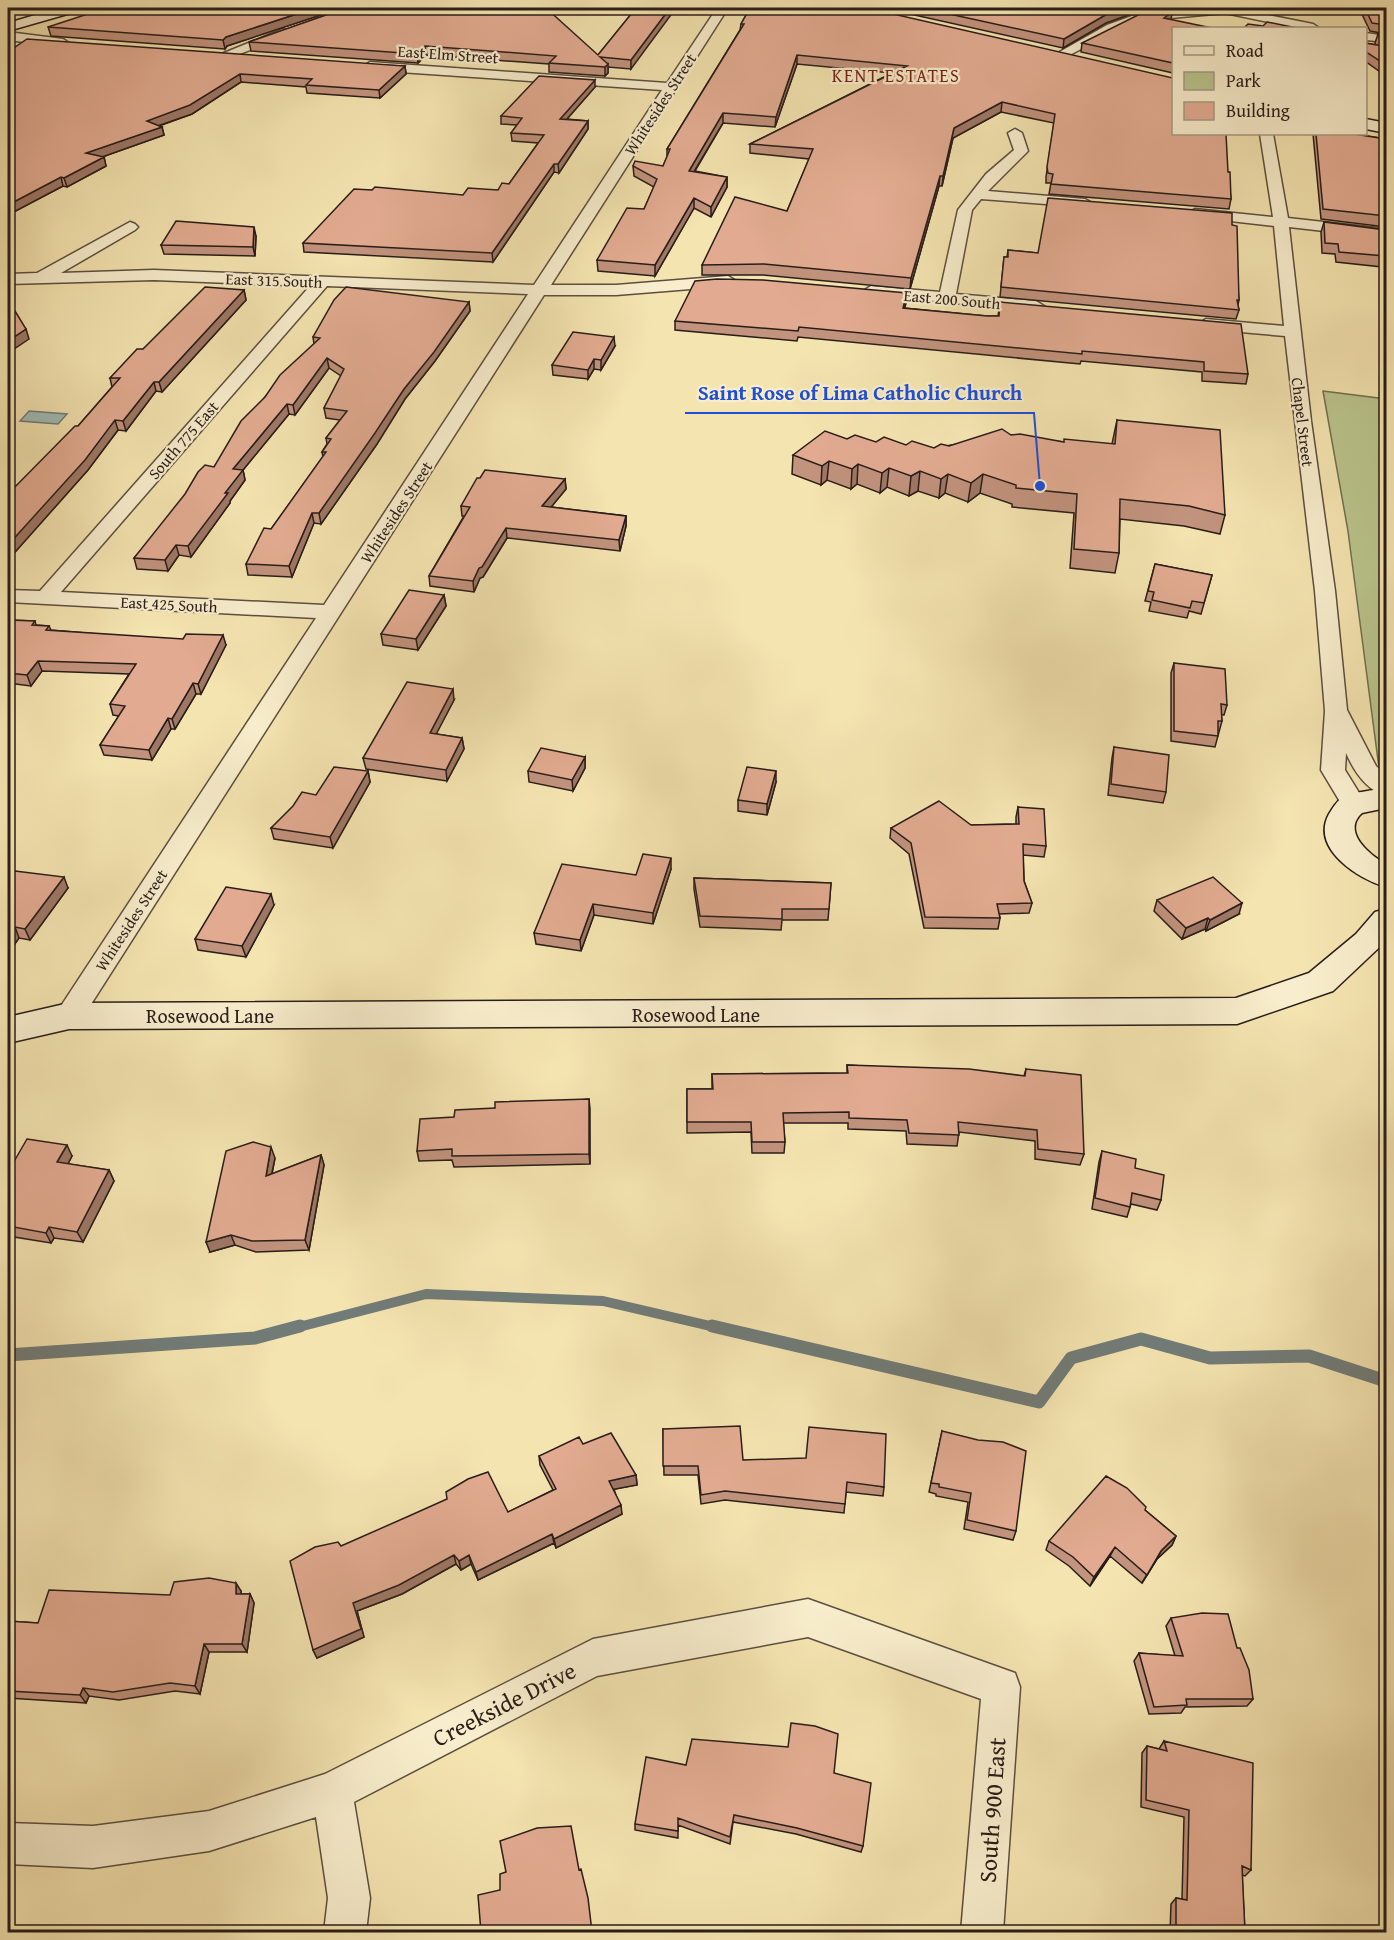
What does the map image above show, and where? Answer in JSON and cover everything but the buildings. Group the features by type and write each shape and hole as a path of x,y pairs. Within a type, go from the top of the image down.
{"street":[{"path":"8,27 73,8"},
{"name":"Whitesides Street","path":"69,1016 722,8"},
{"path":"1212,8 1308,27"},
{"path":"1056,53 1136,18 1246,8"},
{"path":"259,57 221,54 291,31"},
{"path":"8,36 77,44"},
{"path":"1367,37 1386,39"},
{"path":"1056,53 1088,60"},
{"name":"East Elm Street","path":"351,64 671,87"},
{"path":"1367,124 1386,128"},
{"path":"947,298 965,210 976,194 1021,151 1015,133"},
{"name":"Chapel Street","path":"1266,135 1281,221 1302,421 1325,591 1336,711 1333,770 1354,804"},
{"path":"976,194 1096,204"},
{"path":"1179,212 1386,233"},
{"path":"8,297 130,227"},
{"name":"East 315 South","path":"8,279 38,280 154,275 540,290"},
{"path":"540,290 616,290 717,281 740,282"},
{"name":"South 775 East","path":"45,598 322,282"},
{"name":"East 200 South","path":"855,290 1053,308"},
{"path":"1185,323 1292,332"},
{"name":"East 425 South","path":"8,596 331,612"},
{"name":"Chapel Street","path":"1336,711 1366,770 1386,788"},
{"path":"1380,874 1358,861 1345,846 1339,831 1342,817 1354,804 1386,798"},
{"name":"Rosewood Lane","path":"8,1030 69,1016 1237,1011 1321,982 1377,931 1380,874"},
{"name":"Creekside Drive","path":"8,1844 93,1847 209,1831 332,1792 593,1658 808,1618 1001,1687"},
{"name":"South 900 East","path":"982,1932 1001,1687"},
{"path":"332,1792 349,1898 345,1932"}],"green space":[{"path":"1323,391 1386,399 1386,776 1379,768 1348,531"}],"water":[{"path":"29,411 67,414 58,424 20,421"}],"waterway":[{"path":"295,1328 426,1294 603,1301 719,1328"},
{"path":"8,1355 255,1338 300,1326"},
{"path":"712,1326 1039,1402 1071,1358 1141,1339 1210,1358 1309,1356 1386,1381"}],"place":[{"name":"Saint Rose of Lima Catholic Church","path":"1040,486"}],"district":[{"name":"KENT ESTATES","path":"896,75"}]}
